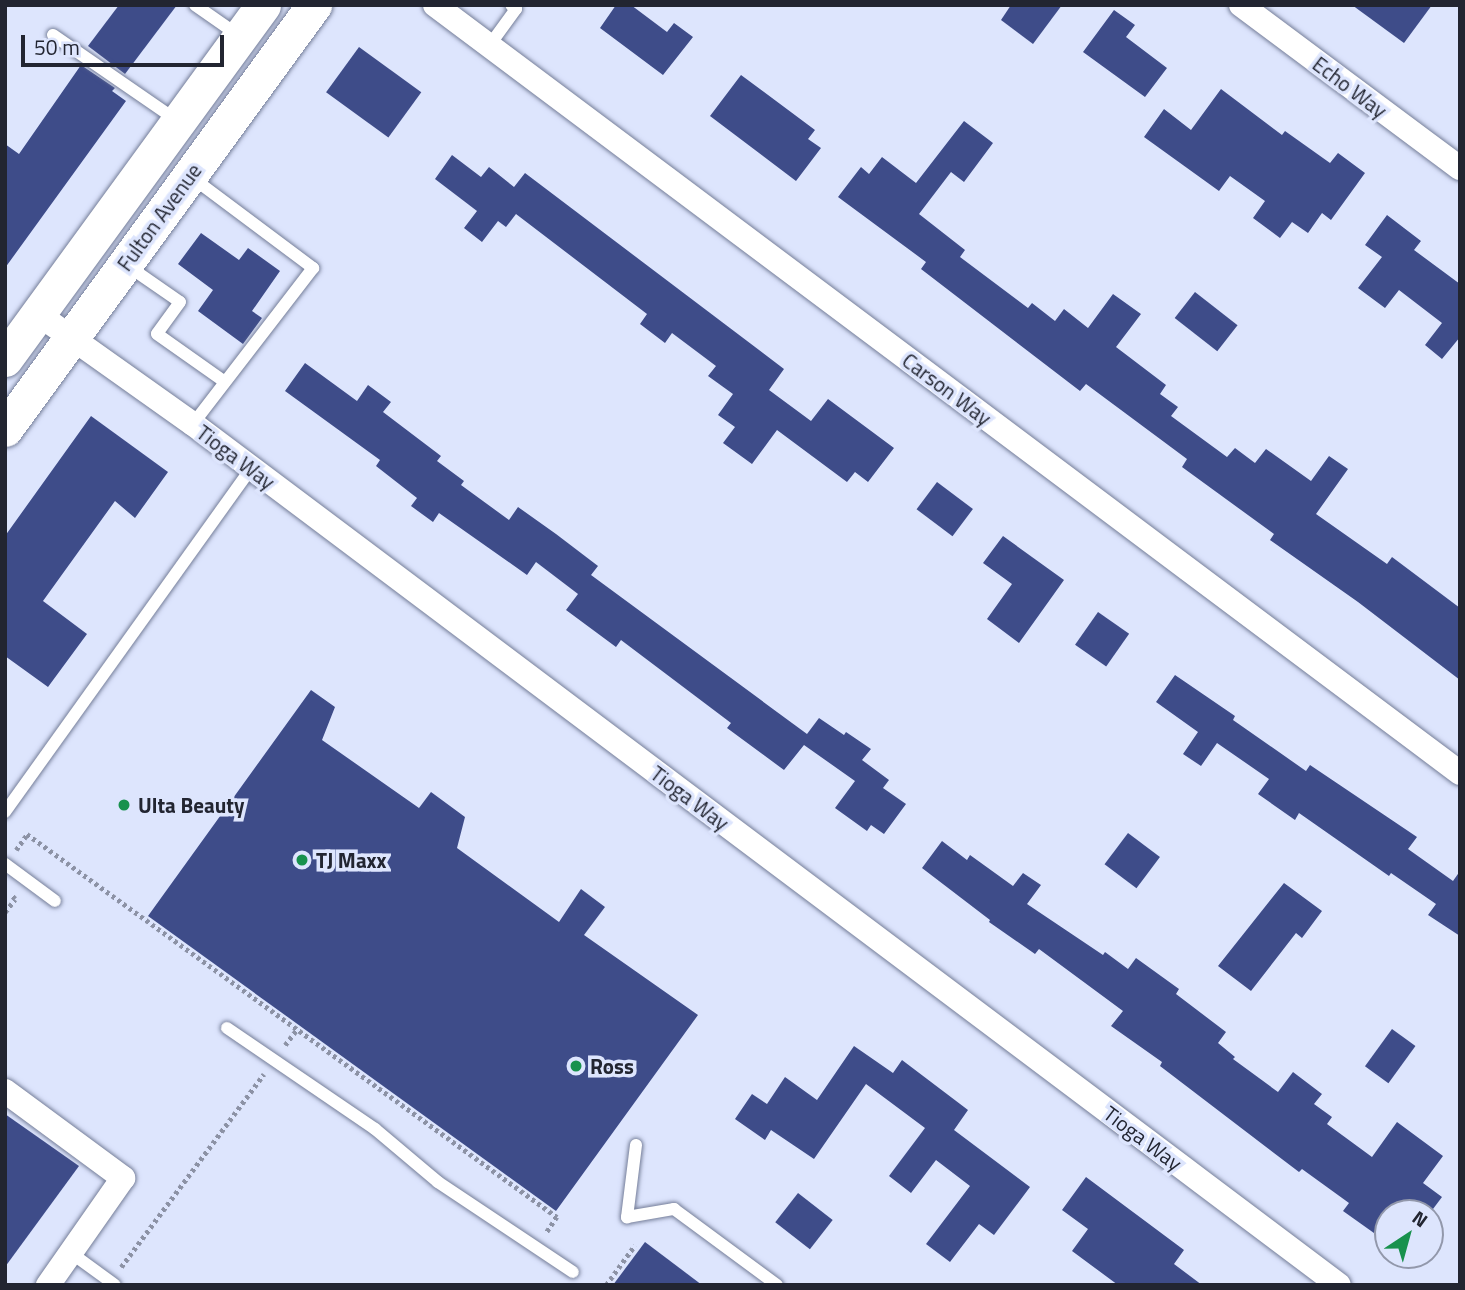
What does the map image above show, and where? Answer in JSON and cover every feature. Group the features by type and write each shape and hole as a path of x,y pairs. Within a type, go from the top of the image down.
{"main road":[{"name":"Fulton Avenue","path":"5,359 263,5"},
{"name":"Fulton Avenue","path":"5,429 314,5"}],"street":[{"name":"Carson Way","path":"435,5 1460,773"},
{"name":"Echo Way","path":"1241,5 1460,168"},
{"name":"Tioga Way","path":"38,314 251,468 1339,1285"},
{"path":"5,1091 123,1178 48,1285"}],"lane":[{"path":"195,5 240,37"},
{"path":"489,46 516,9 511,5"},
{"path":"53,35 178,122"},
{"path":"190,176 313,268 193,425"},
{"path":"125,264 180,302 158,334 225,382"},
{"path":"5,812 251,468"},
{"path":"6,865 55,901"},
{"path":"227,1028 374,1129 439,1182 573,1272"},
{"path":"636,1145 627,1217 674,1209 777,1285"},
{"path":"71,1253 113,1283"}],"path":[{"path":"6,865 27,834 557,1217 546,1232 548,1255"},
{"path":"5,892 15,899 5,912"},
{"path":"113,1283 298,1029"},
{"path":"606,1285 635,1245"}],"building":[{"path":"119,5 177,5 125,74 88,46"},
{"path":"616,5 631,5 667,32 674,23 693,37 663,75 600,28"},
{"path":"1011,5 1062,5 1033,44 1001,20"},
{"path":"1352,5 1432,5 1404,43"},
{"path":"1114,10 1135,25 1126,37 1167,68 1145,97 1083,52"},
{"path":"359,47 421,92 388,138 326,92"},
{"path":"81,65 115,88 112,91 126,101 5,268 5,144 19,154"},
{"path":"741,75 815,130 808,139 821,148 796,181 710,116"},
{"path":"1221,89 1282,135 1285,131 1330,163 1338,153 1365,173 1331,220 1322,213 1308,233 1292,222 1280,238 1253,218 1265,201 1230,176 1219,191 1144,137 1164,109 1191,130"},
{"path":"964,121 993,143 964,182 951,172 919,214 965,250 960,257 1028,308 1032,303 1055,321 1064,309 1088,328 1113,294 1141,314 1116,347 1166,385 1160,394 1178,407 1171,416 1227,457 1235,448 1255,463 1266,449 1311,481 1329,456 1348,469 1316,514 1387,564 1392,557 1460,608 1460,680 1358,602 1270,540 1274,534 1182,467 1187,459 1086,384 1080,391 921,269 926,262 838,197 861,167 869,174 882,157 916,183"},
{"path":"452,155 481,177 489,167 514,187 525,173 784,369 769,390 811,421 828,399 894,448 868,482 855,472 847,482 777,430 752,464 723,443 735,427 718,415 733,394 708,376 716,366 672,333 665,343 640,324 647,314 516,214 506,227 498,221 482,242 464,228 477,211 435,179"},
{"path":"1387,215 1421,241 1414,250 1460,284 1460,337 1442,359 1425,345 1442,323 1399,290 1385,308 1358,288 1382,257 1365,245"},
{"path":"201,233 239,260 248,248 280,271 252,311 262,318 243,344 198,311 213,290 178,264"},
{"path":"1195,292 1238,325 1217,351 1175,318"},
{"path":"305,363 357,401 368,385 391,402 383,412 441,456 437,461 464,481 461,485 509,520 518,507 556,534 598,566 591,575 807,734 819,718 871,749 862,760 889,780 883,788 906,804 884,834 871,825 867,831 835,808 855,781 804,745 784,770 727,728 731,723 621,640 616,647 566,610 578,594 536,562 527,575 439,513 433,522 411,506 417,498 376,466 380,460 285,391"},
{"path":"91,416 168,472 135,518 115,501 43,601 87,634 48,687 5,656 5,536"},
{"path":"937,482 973,509 952,536 917,509"},
{"path":"1003,536 1064,580 1019,643 987,619 1012,584 983,563"},
{"path":"1098,612 1129,634 1106,667 1075,645"},
{"path":"1175,675 1235,716 1233,720 1306,771 1310,765 1417,837 1408,849 1453,881 1460,871 1460,936 1428,915 1436,904 1391,873 1389,876 1299,813 1295,820 1258,794 1269,779 1217,743 1201,766 1183,754 1198,732 1156,702"},
{"path":"311,690 335,707 322,740 419,808 431,792 465,817 457,848 559,922 581,889 605,907 584,935 698,1015 556,1211 148,916"},
{"path":"1128,833 1160,857 1136,888 1105,864"},
{"path":"942,841 967,860 970,855 1013,886 1023,873 1041,885 1027,904 1128,969 1136,958 1179,989 1176,994 1226,1032 1218,1043 1235,1057 1233,1059 1278,1092 1293,1072 1322,1094 1314,1104 1332,1117 1327,1124 1372,1157 1397,1122 1443,1156 1423,1183 1442,1197 1374,1199 1374,1233 1343,1211 1349,1203 1302,1169 1299,1172 1160,1066 1162,1062 1111,1026 1123,1011 1039,949 1035,954 989,922 990,920 922,868"},
{"path":"1284,883 1322,911 1302,938 1296,933 1251,991 1218,966"},
{"path":"1392,1029 1415,1046 1388,1083 1365,1066"},
{"path":"854,1046 893,1073 902,1060 968,1110 954,1130 1030,1187 994,1235 979,1224 950,1262 926,1244 970,1186 936,1160 911,1193 889,1176 925,1128 866,1084 814,1159 771,1130 765,1140 735,1119 752,1094 767,1104 785,1077 817,1100"},
{"path":"5,1114 79,1166 5,1267"},
{"path":"1086,1177 1184,1250 1174,1264 1202,1285 1118,1285 1072,1251 1088,1229 1062,1210"},
{"path":"798,1193 833,1220 810,1249 775,1222"},
{"path":"645,1242 702,1285 613,1285"}],"place":[{"name":"Ulta Beauty","path":"124,805"},
{"name":"TJ Maxx","path":"302,860"},
{"name":"Ross","path":"576,1066"}]}
